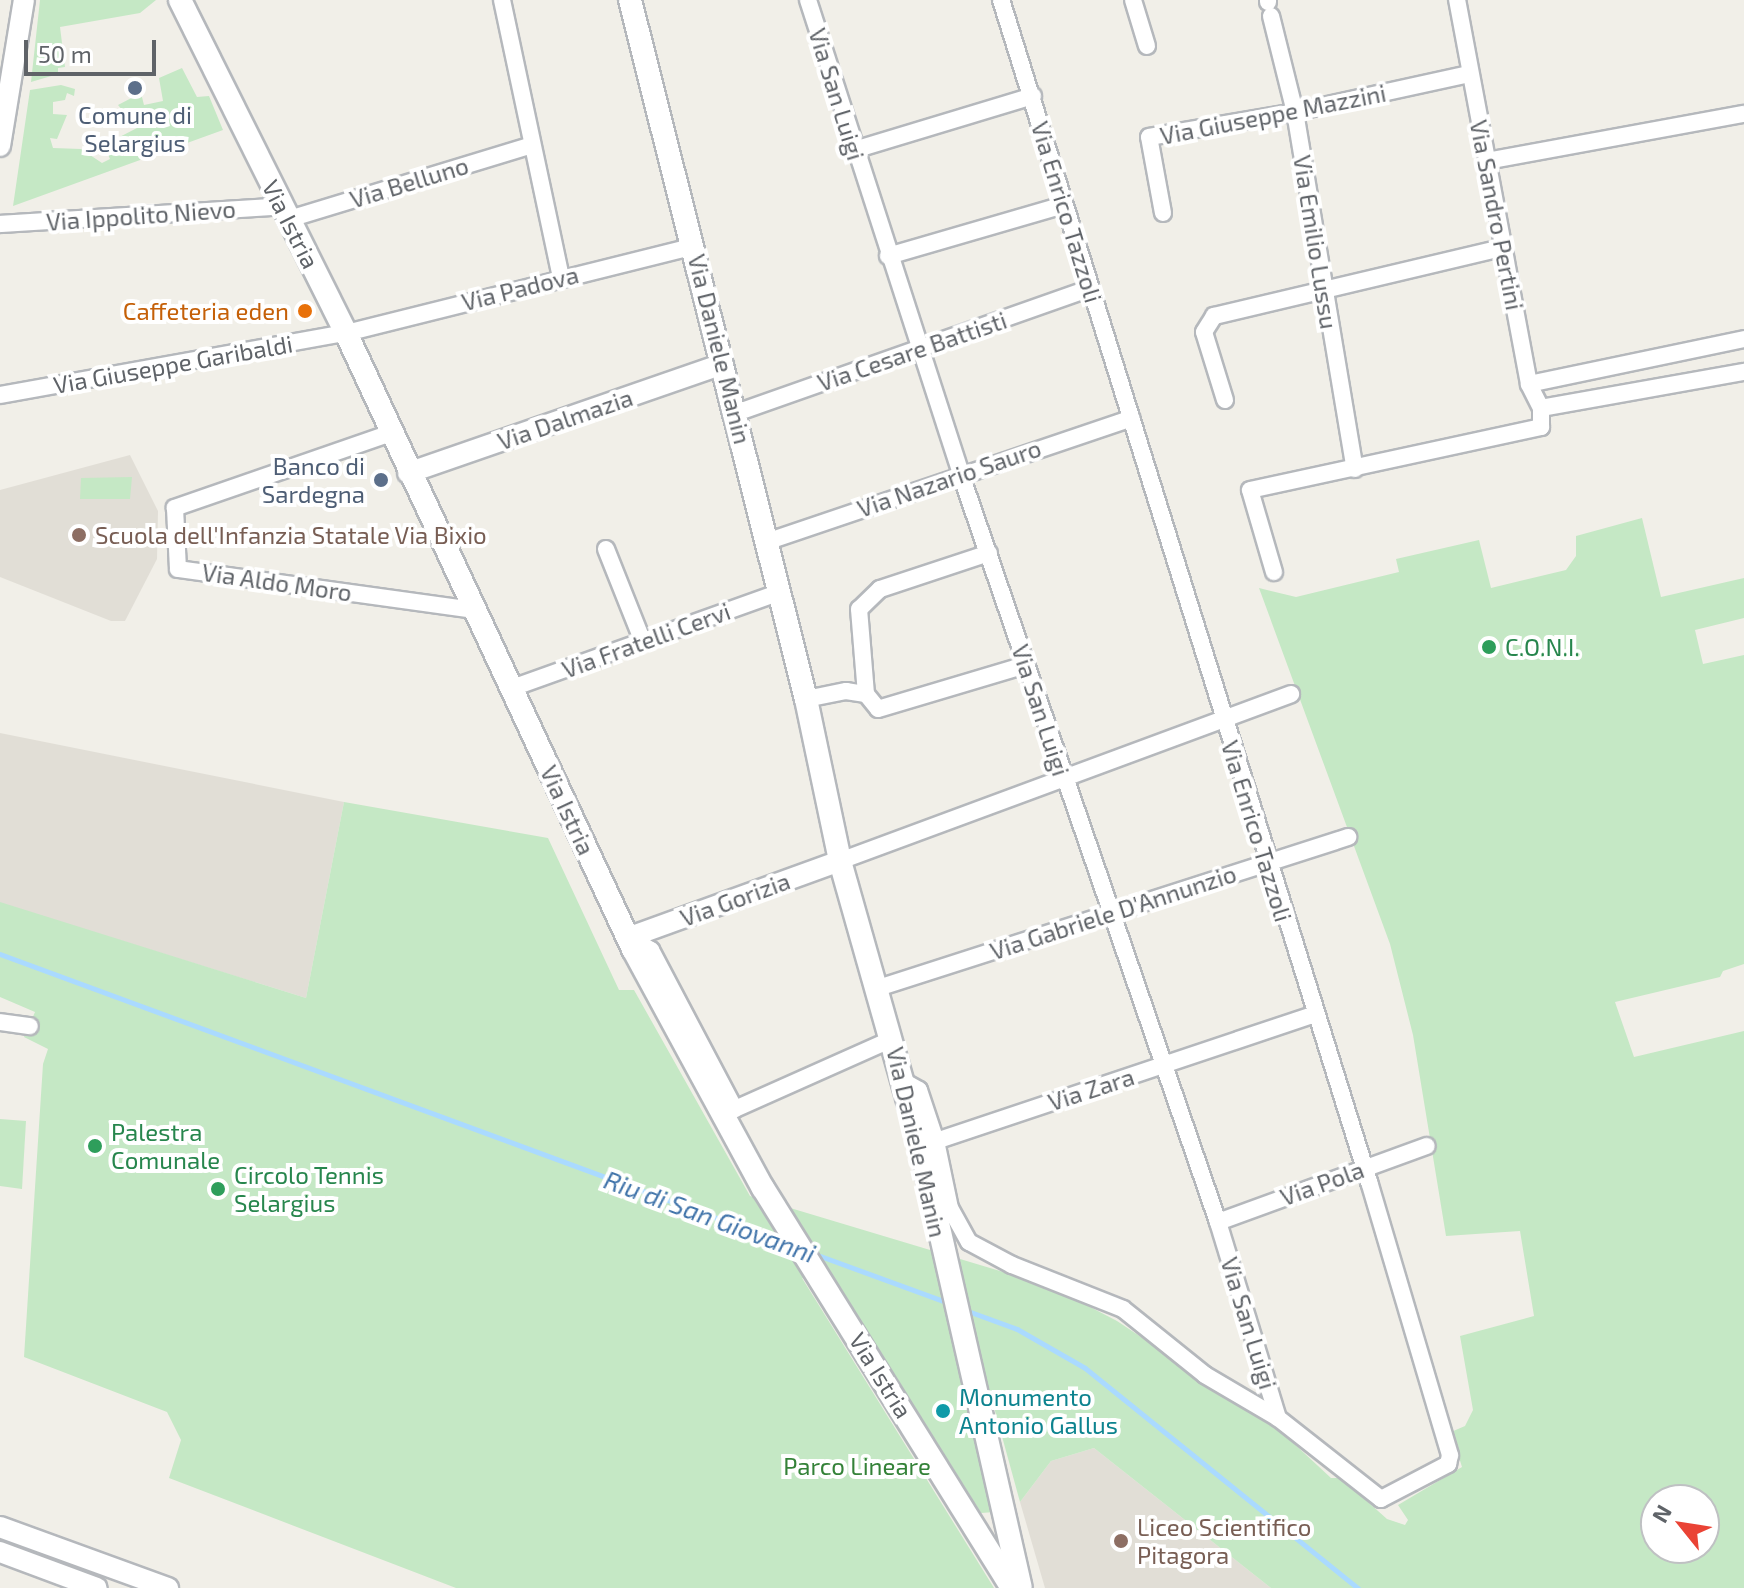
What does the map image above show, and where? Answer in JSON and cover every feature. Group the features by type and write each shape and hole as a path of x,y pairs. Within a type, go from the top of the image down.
{"main road":[{"name":"Via Istria","path":"180,0 346,333 408,473 630,937 763,1188 1012,1588"},
{"name":"Via Daniele Manin","path":"630,0 780,592 840,861 903,1081 1021,1588"}],"street":[{"path":"0,146 8,52 24,0"},
{"path":"502,0 529,146 561,277"},
{"name":"Via San Luigi","path":"808,0 960,472 1218,1222 1278,1418"},
{"name":"Via Enrico Tazzoli","path":"1001,0 1033,96 1089,289 1132,418 1313,1015 1364,1167 1450,1455 1448,1464 1381,1499 1278,1418"},
{"path":"1133,0 1147,46"},
{"name":"Via Sandro Pertini","path":"1355,469 1541,427 1541,408 1529,384 1502,248 1457,0"},
{"name":"Via Emilio Lussu","path":"1269,6 1295,112 1322,292 1355,469"},
{"name":"Via Giuseppe Mazzini","path":"1163,213 1149,137 1295,112 1470,74"},
{"path":"854,150 1033,96"},
{"path":"1487,161 1744,114"},
{"name":"Via Belluno","path":"286,212 529,146"},
{"path":"888,256 1063,205"},
{"name":"Via Ippolito Nievo","path":"0,224 286,212"},
{"name":"Via Padova","path":"346,333 694,246"},
{"path":"1225,400 1204,332 1214,316 1502,248"},
{"name":"Via Cesare Battisti","path":"736,413 1089,289"},
{"name":"Via Giuseppe Garibaldi","path":"0,395 346,333"},
{"path":"1529,384 1744,339"},
{"name":"Via Dalmazia","path":"408,473 723,364"},
{"path":"1541,408 1744,372"},
{"name":"Via Nazario Sauro","path":"766,542 960,472 1132,418"},
{"name":"Via Aldo Moro","path":"391,433 175,508 178,569 474,610"},
{"path":"1274,572 1250,490 1355,469"},
{"path":"606,549 643,642"},
{"path":"989,553 880,589 859,609 866,694 878,709 1026,665"},
{"name":"Via Fratelli Cervi","path":"512,688 780,592"},
{"path":"806,699 846,691 866,694"},
{"path":"840,861 1224,722 1291,694"},
{"name":"Via Gabriele D'Annunzio","path":"878,988 1348,837"},
{"name":"Via Gorizia","path":"630,937 840,861"},
{"path":"630,937 651,950 735,1109 892,1039"},
{"name":"Via Zara","path":"936,1141 1313,1015"},
{"path":"0,1022 30,1026"},
{"path":"903,1081 919,1090 936,1141 950,1208 969,1242 1012,1265 1123,1309 1205,1375 1278,1418"},
{"name":"Via Pola","path":"1218,1222 1427,1146"},
{"path":"0,1527 168,1588"},
{"path":"0,1552 97,1588"}],"shaded area":[{"name":"Scuola dell'Infanzia Statale Via Bixio","path":"130,455 158,511 157,559 125,621 111,621 0,577 0,490"},
{"path":"0,733 344,802 306,998 0,903"},
{"name":"Liceo Scientifico Pitagora","path":"1094,1448 1271,1588 1045,1588 1020,1502 1051,1461"}],"green space":[{"path":"40,0 156,0 140,13 60,27 65,67 58,68 58,74 31,82"},
{"path":"182,68 197,97 209,96 223,130 13,206 30,90 61,85 75,89 74,96 67,93 65,100 53,102 53,114 67,115 57,139 50,138 53,148 81,149 102,163 110,159 104,145 137,128 118,105 141,93 144,105 163,101 159,78"},
{"path":"132,477 130,499 80,499 81,478"},
{"name":"Parco Lineare","path":"1642,518 1661,597 1744,578 1744,618 1695,630 1703,664 1744,655 1744,964 1723,971 1720,977 1615,1002 1634,1057 1744,1031 1744,1588 1271,1588 1094,1448 1051,1461 1020,1502 975,1338 951,1335 995,1512 981,1513 844,1294 802,1278 994,1588 456,1588 169,1478 181,1440 167,1412 24,1357 43,1064 48,1049 24,1037 35,1012 0,997 0,902 306,998 344,802 548,838 619,990 634,990 750,1196 1050,1286 1117,1321 1275,1426 1331,1478 1341,1478 1387,1519 1405,1525 1408,1520 1398,1505 1462,1467 1451,1432 1465,1426 1473,1410 1460,1336 1534,1316 1520,1231 1446,1236 1413,1035 1390,944 1259,588 1296,597 1399,572 1396,559 1479,540 1491,588 1566,570 1576,556 1576,536"},
{"path":"0,1119 26,1121 22,1189 0,1186"}],"waterway":[{"name":"Riu di San Giovanni","path":"0,954 787,1244"},
{"name":"Riu di San Giovanni","path":"812,1253 949,1303"},
{"name":"Riu di San Giovanni","path":"965,1310 1017,1329 1085,1368 1358,1588"}],"place":[{"name":"Comune di Selargius","path":"135,88"},
{"name":"Caffeteria eden","path":"305,311"},
{"name":"Banco di Sardegna","path":"381,480"},
{"name":"Scuola dell'Infanzia Statale Via Bixio","path":"79,535"},
{"name":"C.O.N.I.","path":"1489,647"},
{"name":"Palestra Comunale","path":"95,1146"},
{"name":"Circolo Tennis Selargius","path":"218,1189"},
{"name":"Monumento Antonio Gallus","path":"943,1411"},
{"name":"Liceo Scientifico Pitagora","path":"1121,1541"}]}
